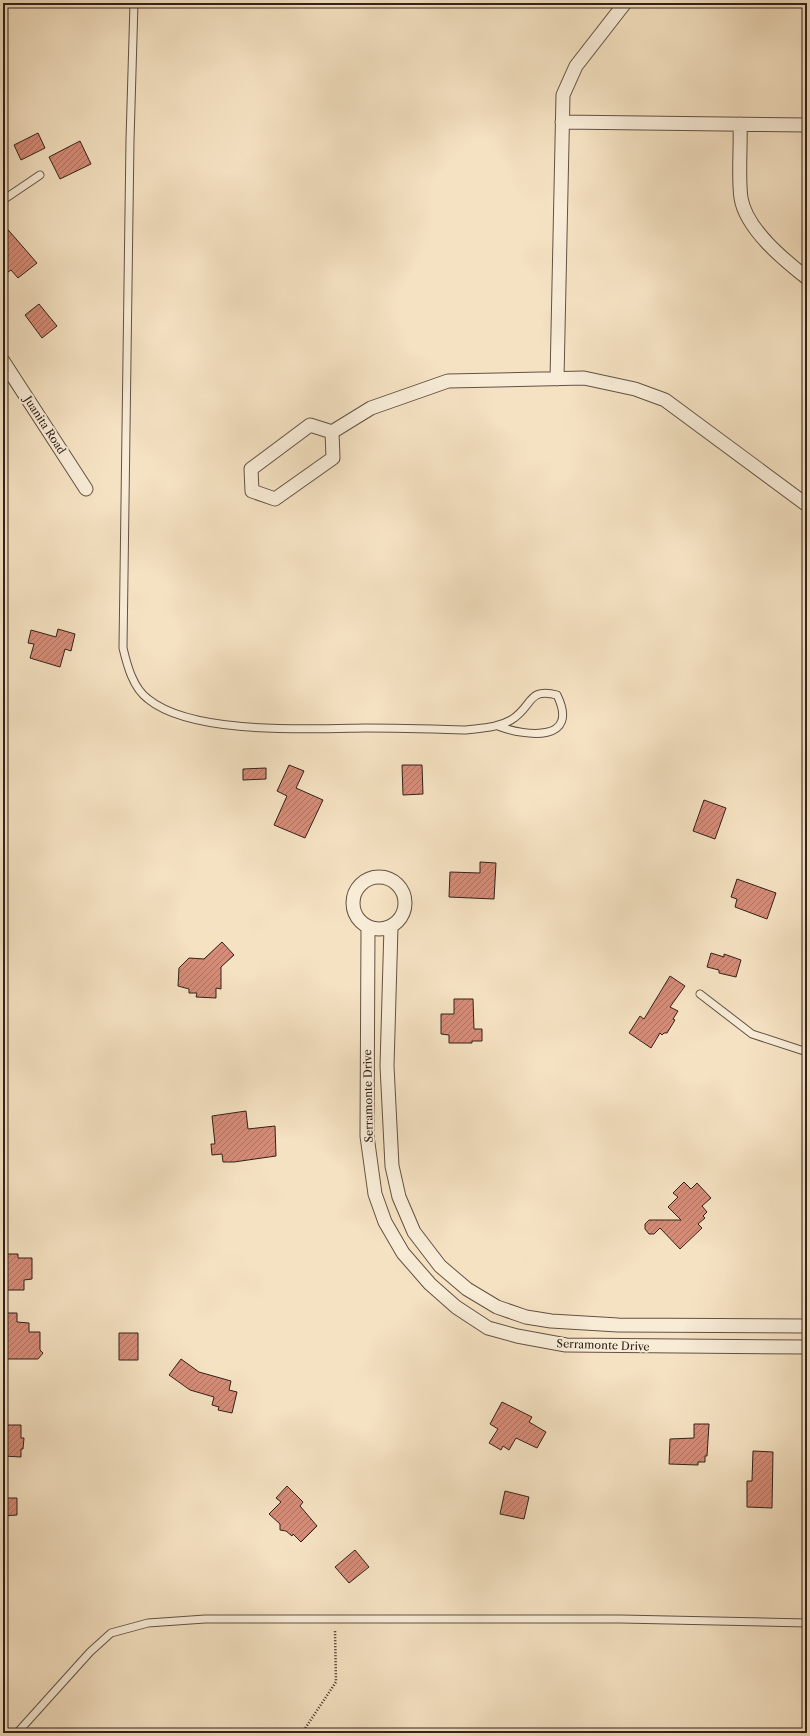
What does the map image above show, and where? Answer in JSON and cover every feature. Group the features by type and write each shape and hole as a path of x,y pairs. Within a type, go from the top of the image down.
{"street":[{"path":"557,379 563,95 576,66 626,3"},
{"path":"562,122 807,125"},
{"path":"740,124 741,199 752,224 780,257 807,278"},
{"name":"Juanita Road","path":"3,361 86,489"},
{"path":"332,432 333,458 275,499 252,491 251,469 310,425 332,432 371,408 448,381 584,378 635,389 666,400 807,505"},
{"path":"369,878 387,878 395,882 401,888 405,896 406,905 403,914 391,927 384,930 368,928 360,923 355,916 352,898 361,883 369,878"},
{"name":"Serramonte Drive","path":"391,927 388,1074 391,1152 399,1197 414,1232 440,1266 467,1289 497,1307 526,1317 551,1321 618,1325 807,1326"},
{"name":"Serramonte Drive","path":"368,928 367,1136 375,1194 385,1222 403,1253 430,1284 456,1307 488,1328 517,1336 566,1345 617,1347 807,1347"},
{"path":"368,1074 388,1074"},
{"path":"411,1262 428,1250"},
{"path":"617,1347 618,1325"}],"lane":[{"path":"134,3 130,140 123,648 133,679 147,699 156,705 183,716 232,726 466,730 498,726 511,720 526,707 534,695 544,691 558,695 563,707 562,721 557,729 551,732 522,732 498,726"},
{"path":"3,200 40,175"},
{"path":"700,994 752,1034 807,1052"},
{"path":"17,1733 90,1652 111,1633 148,1623 198,1620 621,1619 807,1623"}],"path":[{"path":"302,1733 336,1682 335,1620"}],"building":[{"path":"38,133 45,148 21,160 14,145"},
{"path":"80,141 91,164 60,179 49,157"},
{"path":"3,224 37,263 18,278 11,270 8,272 3,266"},
{"path":"39,304 57,326 42,338 25,315"},
{"path":"58,629 75,634 71,651 65,649 60,667 30,658 34,644 28,643 31,630 56,637"},
{"path":"289,765 304,771 296,788 323,800 305,838 274,825 287,796 277,791"},
{"path":"402,765 422,765 423,794 403,795"},
{"path":"266,768 266,779 243,780 243,769"},
{"path":"704,800 726,808 715,839 693,831"},
{"path":"480,862 496,863 494,899 449,897 450,872 480,873"},
{"path":"737,879 776,893 767,919 735,907 737,899 731,897"},
{"path":"222,942 234,955 221,967 221,989 216,988 216,998 196,997 197,993 189,993 189,989 178,986 179,968 189,958 204,959"},
{"path":"711,953 724,957 724,954 741,960 736,977 719,973 719,970 707,967"},
{"path":"670,976 685,986 670,1007 678,1011 673,1019 675,1020 667,1033 662,1035 660,1033 651,1048 629,1033 640,1016 644,1019"},
{"path":"454,999 473,999 474,1029 482,1029 482,1041 472,1041 472,1043 449,1043 449,1035 441,1034 441,1014 454,1014"},
{"path":"246,1111 248,1129 275,1126 276,1156 234,1162 223,1162 222,1154 212,1155 211,1144 215,1144 212,1116"},
{"path":"684,1182 691,1189 697,1183 711,1198 702,1206 707,1212 703,1216 705,1218 698,1224 702,1228 680,1249 660,1228 654,1234 649,1234 645,1229 645,1224 649,1220 681,1220 668,1207 678,1197 673,1193"},
{"path":"3,1254 18,1254 18,1258 32,1258 32,1279 24,1280 24,1290 3,1290"},
{"path":"3,1313 17,1313 17,1322 29,1323 29,1332 40,1332 40,1350 43,1353 38,1359 3,1359"},
{"path":"119,1333 138,1333 138,1360 119,1360"},
{"path":"181,1359 199,1372 231,1381 229,1390 237,1392 232,1413 218,1410 219,1407 212,1405 214,1397 190,1390 169,1375"},
{"path":"502,1402 532,1417 529,1422 546,1432 537,1448 516,1438 509,1450 503,1446 501,1450 489,1443 498,1429 490,1424"},
{"path":"694,1424 709,1424 707,1456 705,1456 705,1462 698,1462 698,1465 669,1464 670,1439 694,1438"},
{"path":"3,1425 21,1425 21,1438 24,1438 23,1449 21,1449 21,1457 3,1456"},
{"path":"753,1451 773,1452 772,1508 747,1507 747,1481 752,1481"},
{"path":"287,1486 303,1502 300,1506 317,1526 301,1542 293,1534 292,1536 286,1531 280,1530 280,1524 269,1514 281,1502 276,1498"},
{"path":"505,1491 529,1497 524,1519 500,1514"},
{"path":"3,1498 17,1498 17,1515 3,1516"},
{"path":"355,1550 369,1567 349,1583 335,1567"}]}
